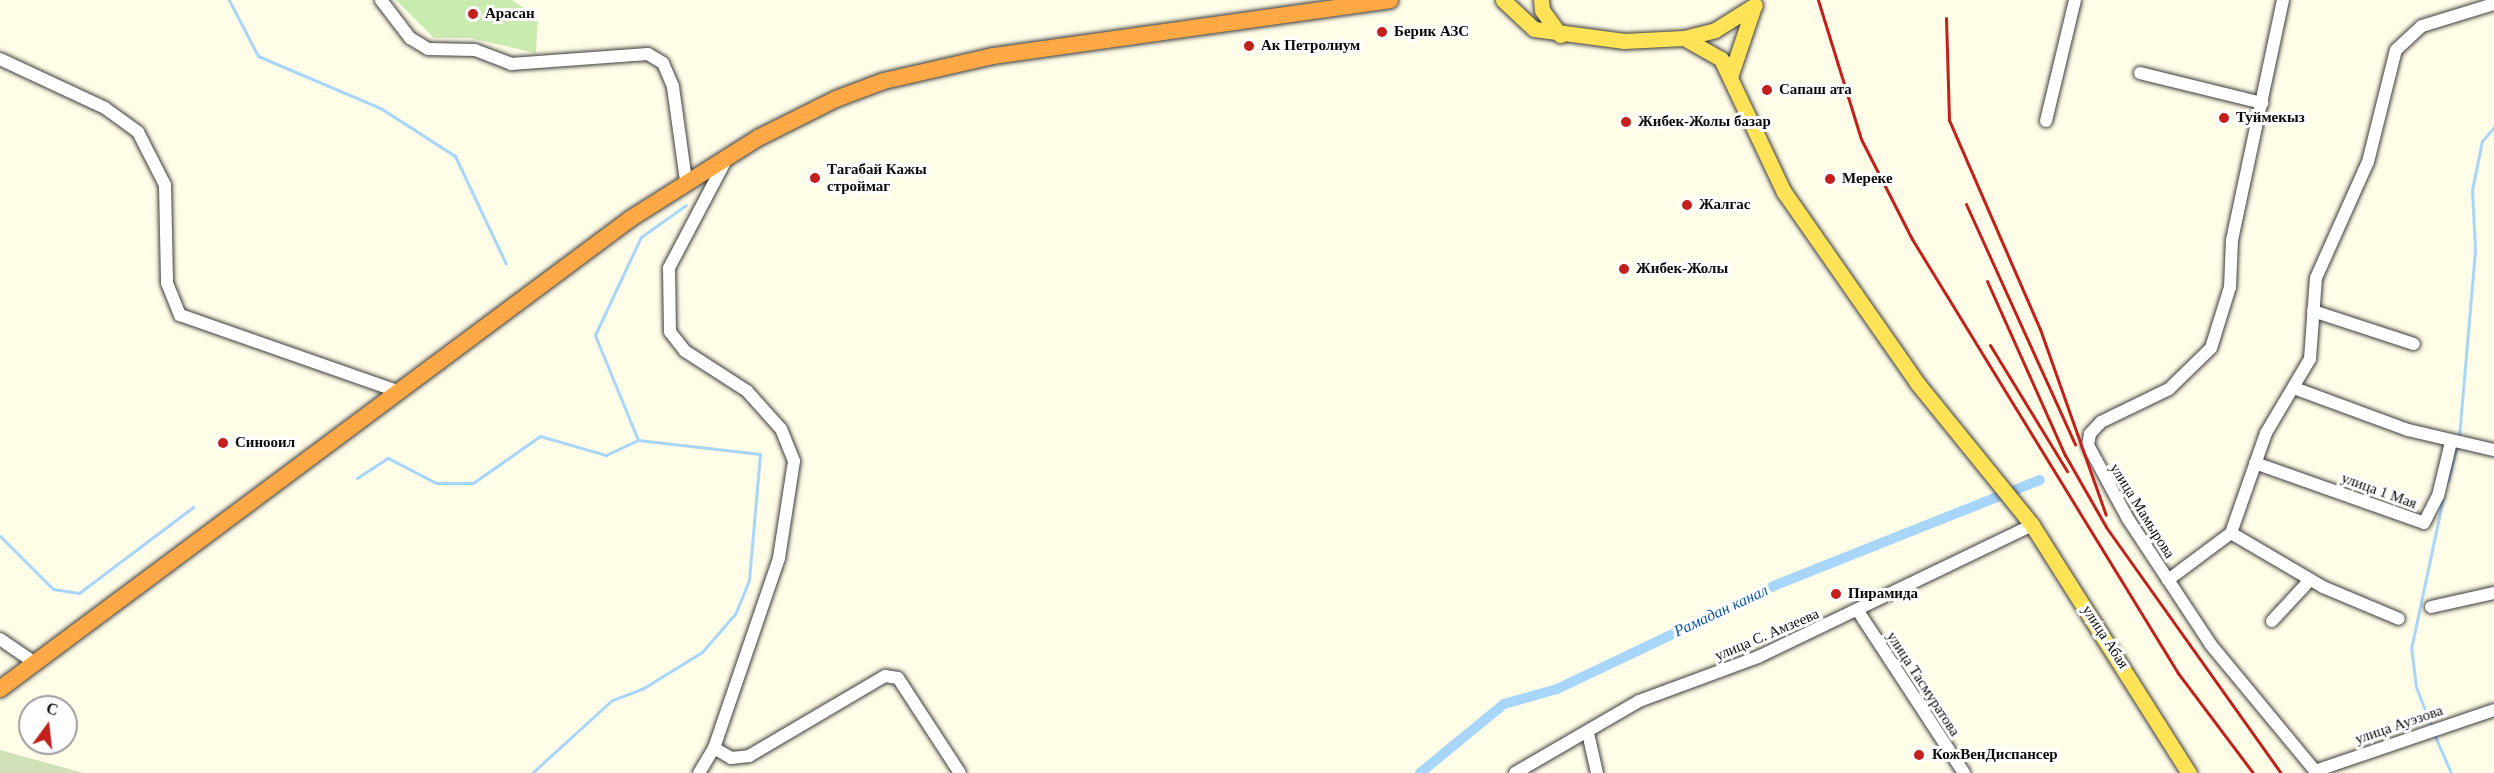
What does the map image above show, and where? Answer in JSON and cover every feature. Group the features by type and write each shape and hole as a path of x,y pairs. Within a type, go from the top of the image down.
{"highway":[{"path":"0,689 686,181 836,99 936,66 1390,0"}],"main road":[{"path":"1503,0 1524,24 1560,35 1624,41 1684,38 1715,30 1756,3"},
{"path":"1541,0 1542,10 1560,35"},
{"path":"1730,77 1756,3"},
{"name":"улица Абая","path":"1684,38 1720,59 1784,192 1918,384 2003,486 2032,525 2189,773"}],"street":[{"path":"381,0 410,38 428,49 475,50 511,64 546,64 622,52 656,59 673,87 686,181"},
{"path":"2046,121 2075,0"},
{"name":"улица Мамырова","path":"2283,0 2232,240 2230,287 2211,348 2189,374 2149,401 2101,422 2088,440 2095,466 2211,645 2316,772"},
{"path":"2168,580 2232,533 2255,463 2312,351 2316,278 2368,162 2391,63 2401,42 2422,26 2494,4"},
{"path":"0,59 105,108 138,132 165,185 166,284 180,315 400,392"},
{"path":"2140,73 2262,103"},
{"path":"699,773 714,748 779,558 794,461 781,429 747,391 685,351 670,332 669,268 728,156"},
{"path":"2313,310 2414,344"},
{"path":"2294,388 2451,442 2494,450"},
{"name":"улица 1 Мая","path":"2255,463 2424,523 2438,496 2451,442"},
{"name":"улица С. Амзеева","path":"1515,773 1639,701 1758,657 1858,611 2032,525"},
{"path":"2232,533 2310,580 2399,619"},
{"path":"2272,621 2310,580"},
{"path":"2431,607 2494,593"},
{"name":"улица Тасмуратова","path":"1858,611 1964,773"},
{"path":"0,639 35,663"},
{"path":"714,748 731,758 749,756 885,676 898,678 960,773"},
{"name":"улица Ауэзова","path":"2316,772 2424,731 2494,710"},
{"path":"1588,732 1597,773"}],"green space":[{"path":"396,0 512,0 538,18 536,53 470,38 434,38"},
{"path":"0,750 84,773 0,773"}],"waterway":[{"path":"229,0 258,56 382,109 455,156 506,264"},
{"path":"2459,437 2475,249 2472,190 2482,141 2494,127"},
{"path":"638,440 595,335 641,237 686,205"},
{"path":"357,478 388,458 436,483 473,483 540,436 606,455 638,440 760,454 749,580 735,614 702,652 644,688 612,700 532,773"},
{"path":"2448,481 2457,446"},
{"name":"Рамадан канал","path":"1420,773 1504,704 1557,689 1776,585 2040,480"},
{"path":"2432,728 2416,687 2411,649 2443,498"},
{"path":"0,536 53,589 79,593 193,507"},
{"path":"2434,734 2451,773"}],"railway":[{"path":"1818,0 1861,139 1912,239 2178,673 2253,773"},
{"path":"1946,18 1949,120 2040,329 2106,515"},
{"path":"1966,204 2075,444"},
{"path":"1987,281 2065,455 2106,527 2281,773"},
{"path":"1990,345 2067,471"}],"place":[{"name":"Арасан","path":"473,14"},
{"name":"Берик АЗС","path":"1382,32"},
{"name":"Ак Петролиум","path":"1249,46"},
{"name":"Сапаш ата","path":"1767,90"},
{"name":"Туймекыз","path":"2224,118"},
{"name":"Жибек-Жолы базар","path":"1626,122"},
{"name":"Тагабай Кажы строймаг","path":"815,178"},
{"name":"Мереке","path":"1830,179"},
{"name":"Жалгас","path":"1687,205"},
{"name":"Жибек-Жолы","path":"1624,269"},
{"name":"Синооил","path":"223,443"},
{"name":"Пирамида","path":"1836,594"},
{"name":"КожВенДиспансер","path":"1919,755"}]}
